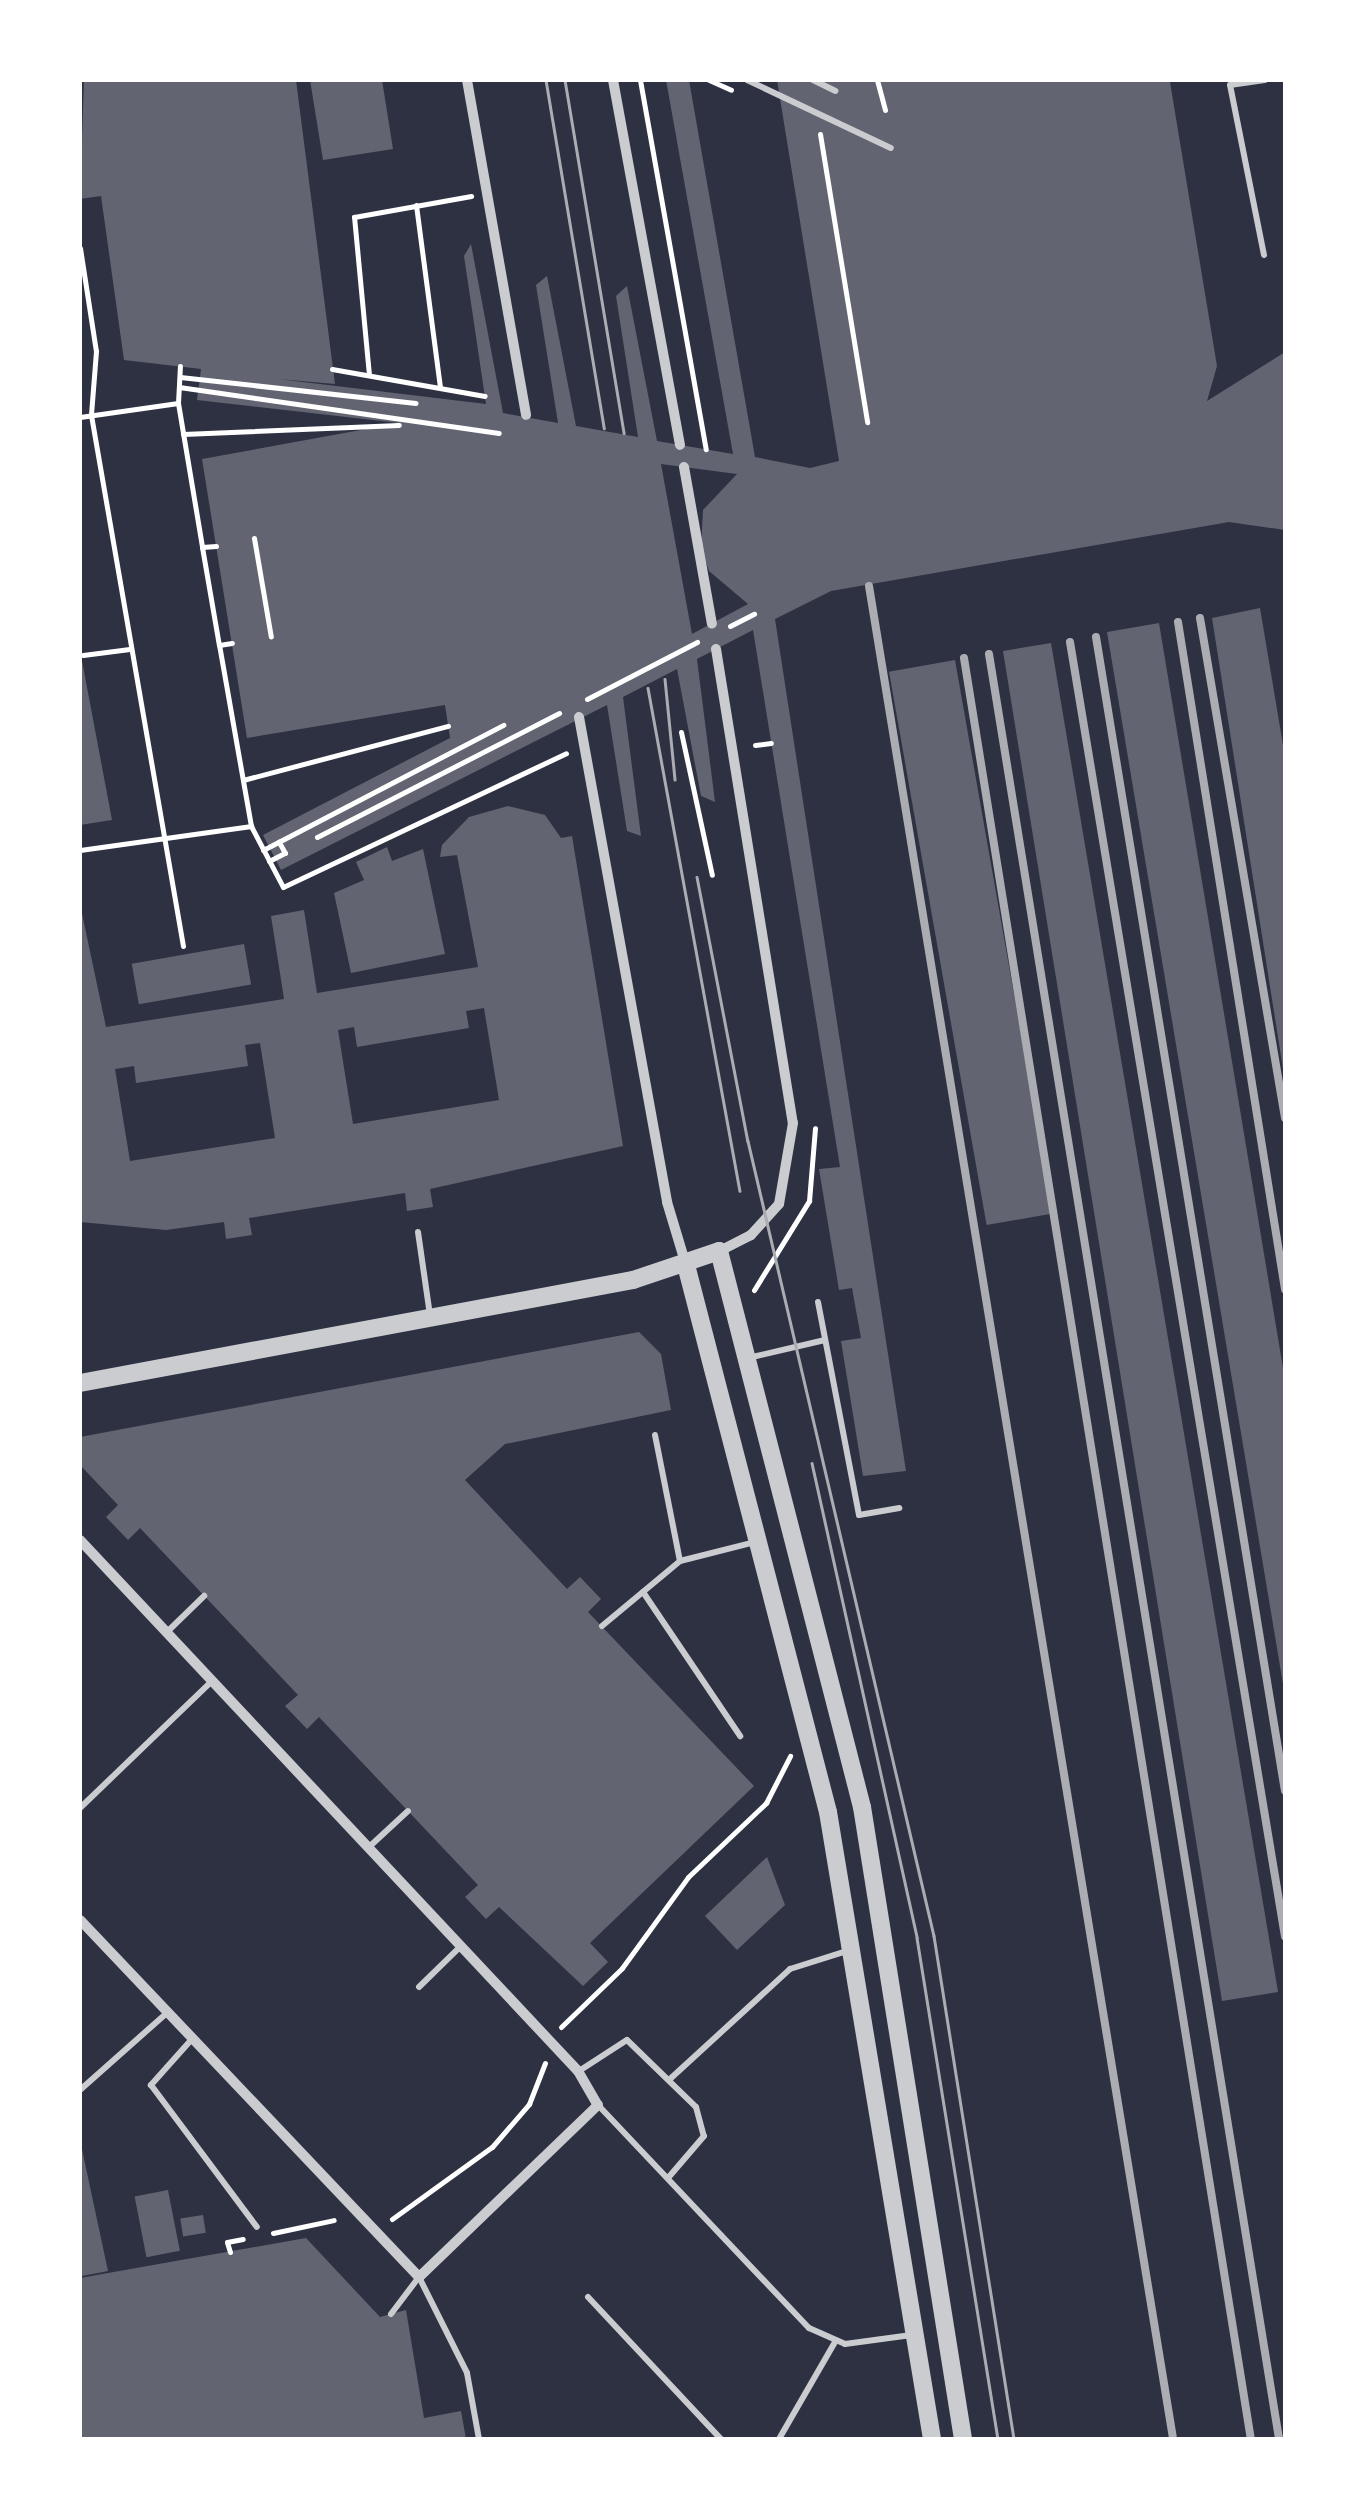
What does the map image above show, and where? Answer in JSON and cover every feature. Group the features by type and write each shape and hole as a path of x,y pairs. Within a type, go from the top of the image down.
{"street":[{"path":"466,80 526,416"},
{"path":"612,80 680,445"},
{"path":"684,467 716,628"},
{"path":"80,1384 686,1265 751,1235 779,1204 793,1123 716,649"},
{"path":"580,716 667,1202 760,1541 854,1950 932,2439"},
{"path":"718,1251 862,1808 964,2439"},
{"path":"80,1540 578,2072 598,2105 419,2277 80,1920"}],"lane":[{"path":"747,80 891,148"},
{"path":"813,80 836,91"},
{"path":"1264,254 1230,86 1265,80"},
{"path":"418,1232 430,1318"},
{"path":"818,1302 859,1515 899,1508"},
{"path":"747,1358 825,1340"},
{"path":"655,1435 680,1561"},
{"path":"602,1626 680,1561 760,1541"},
{"path":"643,1592 740,1736"},
{"path":"166,1633 204,1596"},
{"path":"80,1808 212,1681"},
{"path":"368,1848 408,1810"},
{"path":"419,1987 460,1946"},
{"path":"670,2079 790,1969 854,1950"},
{"path":"80,2090 168,2012"},
{"path":"192,2038 151,2085 257,2227"},
{"path":"578,2072 627,2040 670,2079 705,2122 698,2150 668,2178"},
{"path":"598,2105 809,2328 835,2342 917,2334"},
{"path":"392,2314 419,2277 467,2373 479,2439"},
{"path":"588,2296 722,2439"},
{"path":"779,2439 835,2342"}],"path":[{"path":"640,80 706,449"},
{"path":"877,80 885,110"},
{"path":"820,130 867,422"},
{"path":"369,375 354,218 473,196"},
{"path":"416,205 440,387"},
{"path":"80,248 96,351 92,415 183,946"},
{"path":"180,366 178,403 251,826 282,887 576,748"},
{"path":"332,369 484,396"},
{"path":"180,378 416,403"},
{"path":"211,391 212,381"},
{"path":"179,388 500,433"},
{"path":"80,417 178,403"},
{"path":"183,434 399,425"},
{"path":"254,538 271,637"},
{"path":"202,548 216,546"},
{"path":"716,628 754,614"},
{"path":"583,701 702,640"},
{"path":"219,645 232,643"},
{"path":"83,656 130,649"},
{"path":"317,836 566,709"},
{"path":"263,850 502,725"},
{"path":"242,780 448,726"},
{"path":"681,732 712,875"},
{"path":"755,745 771,742"},
{"path":"80,850 251,826"},
{"path":"269,861 285,853 279,842"},
{"path":"374,2231 492,2147 529,2104 550,2042 622,1968 688,1877 766,1803 790,1756"},
{"path":"301,2227 334,2220"}],"building":[{"path":"84,80 296,80 335,384 278,379 486,404 464,256 471,244 503,413 558,423 536,285 547,276 576,426 638,437 616,296 627,286 657,441 733,454 666,80 689,80 755,457 810,468 839,461 777,80 1170,82 1217,366 1207,401 1285,352 1285,530 1229,522 831,591 775,619 906,1471 863,1476 841,1341 861,1338 852,1288 839,1290 819,1169 840,1167 753,630 697,659 715,802 701,796 677,669 623,697 641,836 627,831 607,705 281,870 263,835 450,738 445,705 247,738 202,459 399,423 197,400 201,369 124,360 101,196 80,199","holes":["661,464 737,474 703,510 701,549 709,571 748,604 692,634"]},
{"path":"310,80 382,80 393,149 323,160"},
{"path":"1260,608 1285,757 1283,1069 1212,618"},
{"path":"1159,623 1285,1380 1285,1696 1107,632"},
{"path":"1051,643 1278,1992 1222,2001 1003,651"},
{"path":"80,650 112,820 80,825"},
{"path":"955,660 1053,1213 987,1225 889,672"},
{"path":"508,806 545,815 561,838 572,836 623,1146 430,1189 433,1207 407,1211 405,1193 249,1218 252,1235 226,1239 224,1222 166,1230 80,1222 80,904 106,1027 284,999 271,916 304,910 317,993 478,967 457,855 440,857 442,845 469,817","holes":["484,1008 499,1100 353,1124 338,1030 354,1027 357,1047 469,1028 466,1011","260,1043 275,1138 130,1161 115,1069 134,1066 136,1083 248,1066 245,1045"]},
{"path":"387,847 392,861 423,849 445,954 351,973 334,893 364,880 356,862"},
{"path":"244,944 251,984 139,1004 132,964"},
{"path":"639,1332 661,1354 671,1410 505,1444 465,1480 567,1589 580,1577 601,1599 588,1612 754,1786 590,1943 608,1962 583,1986 499,1907 486,1919 465,1897 478,1885 319,1717 307,1729 285,1706 298,1695 140,1528 128,1540 106,1517 118,1505 80,1465 80,1437"},
{"path":"767,1857 785,1905 737,1950 705,1916"},
{"path":"80,2140 108,2271 82,2276 80,2263"},
{"path":"168,2190 180,2251 146,2257 135,2196"},
{"path":"203,2215 206,2233 183,2236 180,2219"},
{"path":"306,2238 380,2317 406,2310 424,2418 461,2411 466,2439 80,2439 80,2278"}],"tram line":[{"path":"546,80 604,428"},
{"path":"565,80 624,433"},
{"path":"665,679 675,780"},
{"path":"648,688 740,1191"},
{"path":"697,877 748,1141 934,1936 1014,2439"},
{"path":"812,1463 917,1938 998,2439"}],"railway":[{"path":"869,586 1173,2439"},
{"path":"1200,618 1285,1118"},
{"path":"1178,622 1285,1289"},
{"path":"1096,637 1285,1791"},
{"path":"1070,642 1285,1936"},
{"path":"989,654 1279,2439"},
{"path":"964,658 1251,2439"}]}
